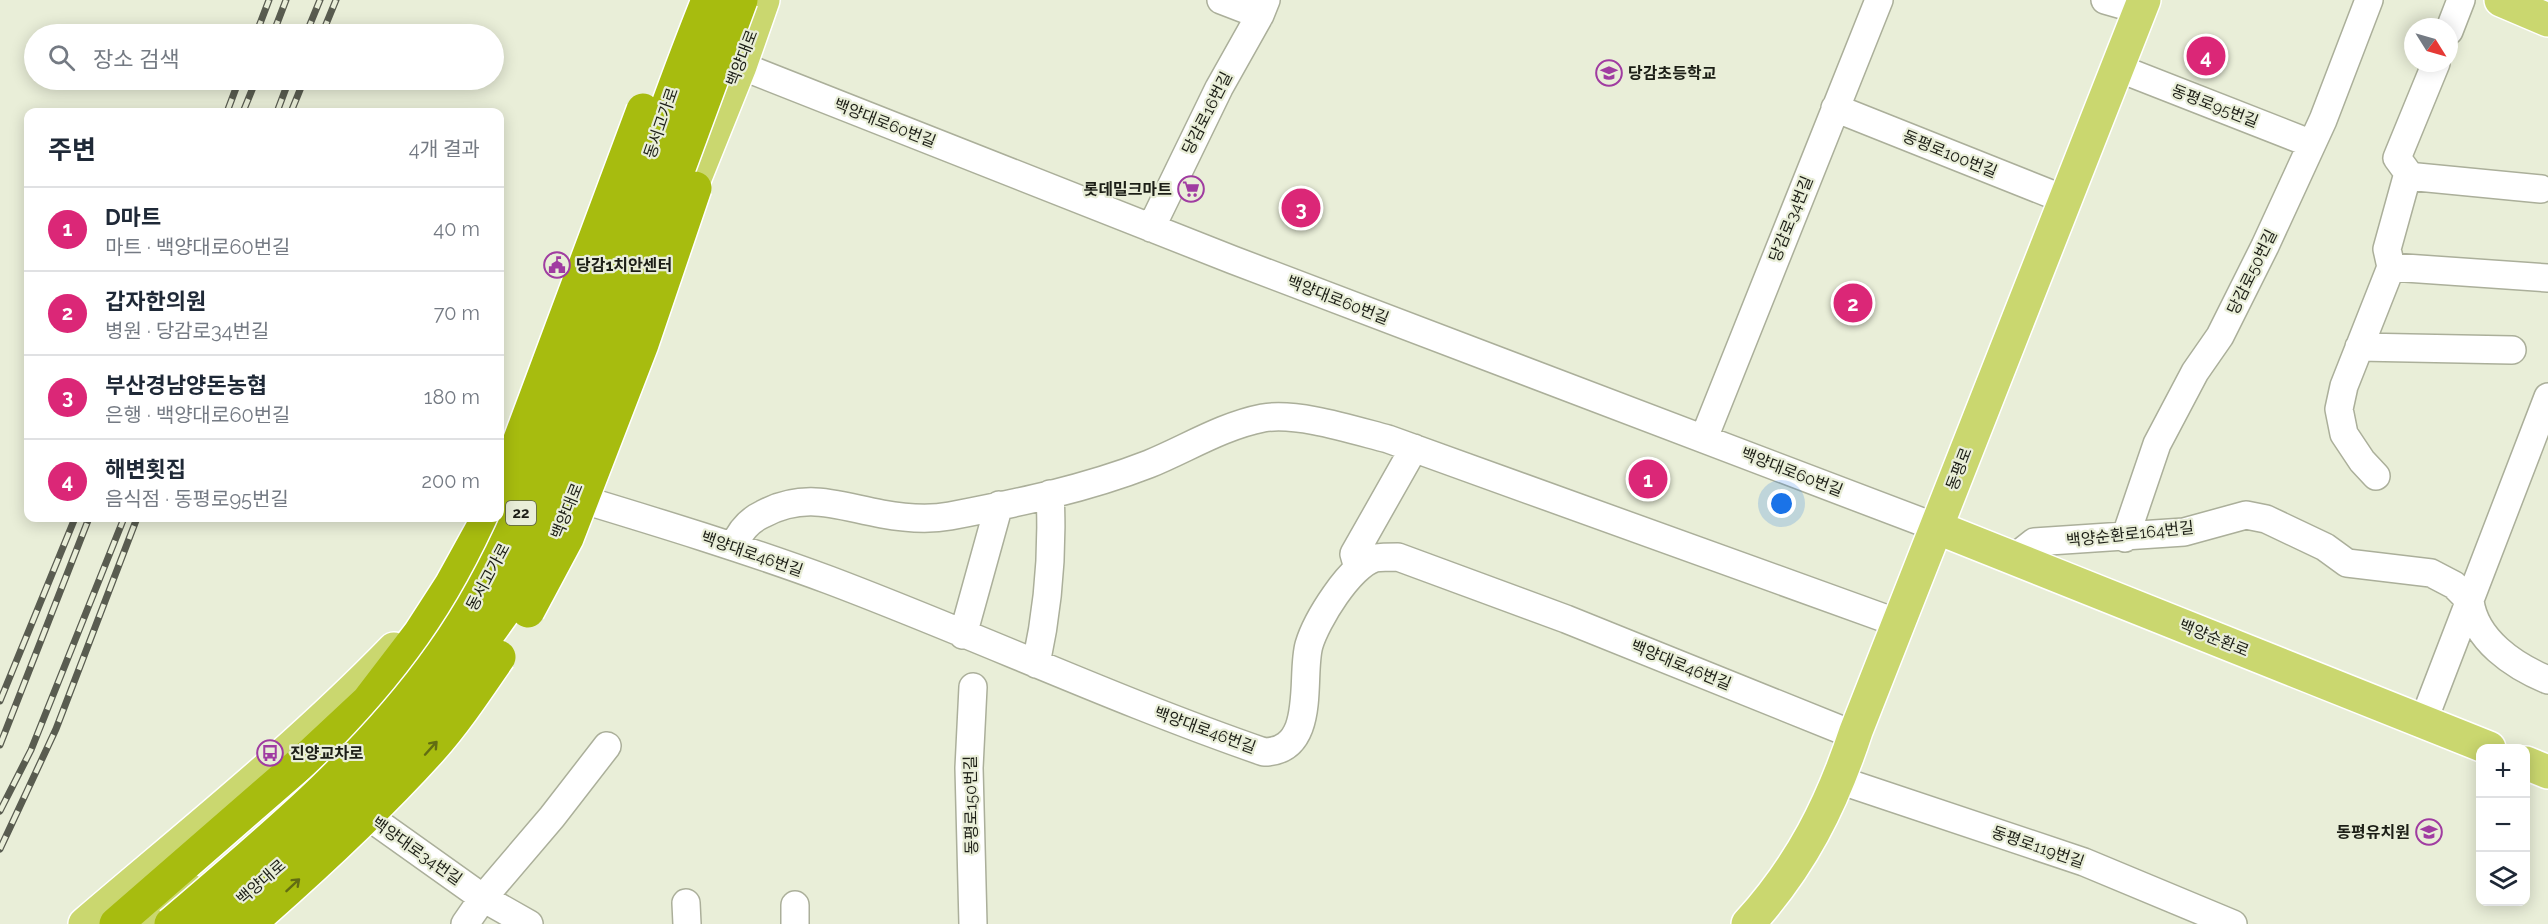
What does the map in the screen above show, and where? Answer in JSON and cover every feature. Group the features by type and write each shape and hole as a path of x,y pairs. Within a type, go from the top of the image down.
{"highway":[{"name":"동서고가로","path":"209,924 325,825 417,728 508,606 546,524 573,455 741,0"},
{"path":"249,924 338,843 431,749 464,708 528,613 567,538 642,344 758,0"},
{"name":"동서고가로","path":"171,924 303,808 399,712 443,653 482,593 518,520 545,455 690,47 696,1"},
{"path":"504,482 650,93 690,47"},
{"path":"116,924 308,757 368,701 420,633 451,585 486,522"}],"main road":[{"name":"백양대로","path":"214,924 351,804 473,670 537,576 574,497 603,408 740,66 764,0"},
{"path":"2502,0 2548,20"},
{"path":"149,924 300,795 369,728 416,675 498,548 530,477 580,320 696,1"},
{"name":"동평로","path":"1748,924 1811,841 1839,780 1898,622 1938,528 2142,5"},
{"path":"648,132 671,120 685,120 701,132 703,155"},
{"path":"504,473 580,320"},
{"path":"85,924 271,767 335,709 405,637 454,569 479,522"},
{"name":"백양순환로","path":"1938,528 2479,744"},
{"path":"2530,765 2548,772"}],"street":[{"path":"1221,0 1263,8"},
{"name":"당감로34번길","path":"1704,438 1879,0"},
{"path":"2105,0 2142,5"},
{"name":"당감로50번길","path":"2125,538 2157,444 2195,372 2220,336 2312,144 2369,0"},
{"path":"2454,18 2462,0"},
{"name":"백양대로60번길","path":"696,1 703,49 740,66 1151,228 1938,528"},
{"name":"당감로16번길","path":"1151,228 1219,88 1263,8"},
{"name":"동평로95번길","path":"2118,68 2312,144"},
{"path":"2376,476 2362,461 2344,434 2339,410 2344,386 2391,267 2387,249 2408,173 2397,158 2432,72"},
{"name":"동평로100번길","path":"1835,108 2066,200"},
{"path":"2407,176 2541,189"},
{"path":"2391,267 2548,278"},
{"path":"2360,347 2512,350"},
{"path":"2423,722 2548,397"},
{"path":"734,546 738,535 750,520 772,509 797,501 825,501 884,514 915,518 947,516 1105,480 1151,463 1199,440 1264,418 1324,422 1414,448 1898,622"},
{"path":"1358,568 1354,554 1414,448"},
{"path":"1036,664 1044,628 1052,532 1050,494"},
{"name":"백양대로46번길","path":"574,497 734,546 830,580 1197,729 1264,752 1272,752 1286,745 1299,726 1305,705 1308,646 1323,616 1358,568 1375,558 1398,557 1566,619 1854,735"},
{"path":"963,635 999,505"},
{"name":"백양순환로164번길","path":"2015,557 2034,542 2125,538 2184,532 2246,515 2266,519 2315,542 2347,562 2431,573 2446,580 2470,601 2472,616 2496,648 2525,670 2548,680"},
{"name":"동평로150번길","path":"973,687 969,768 973,924"},
{"path":"465,924 483,898 552,817 607,746"},
{"name":"동평로119번길","path":"1839,780 2084,862 2188,914 2233,924"},
{"name":"백양대로34번길","path":"351,804 483,898 530,924"}],"railway":[{"path":"260,24 269,0"},
{"path":"277,24 286,0"},
{"path":"310,24 320,0"},
{"path":"326,24 336,0"},
{"path":"228,108 235,90"},
{"path":"245,108 252,90"},
{"path":"278,108 285,90"},
{"path":"293,108 300,90"},
{"path":"0,701 73,522"},
{"path":"0,745 87,522"},
{"path":"0,811 31,750 122,522"},
{"path":"0,849 56,729 135,522"}],"place":[{"name":"해변횟집","path":"2206,56"},
{"name":"당감초등학교","path":"1609,73"},
{"name":"롯데밀크마트","path":"1191,189"},
{"name":"부산경남양돈농협","path":"1301,208"},
{"name":"당감1치안센터","path":"557,265"},
{"name":"갑자한의원","path":"1853,303"},
{"name":"D마트","path":"1648,479"},
{"name":"진양교차로","path":"270,753"},
{"name":"동평유치원","path":"2429,832"}]}
